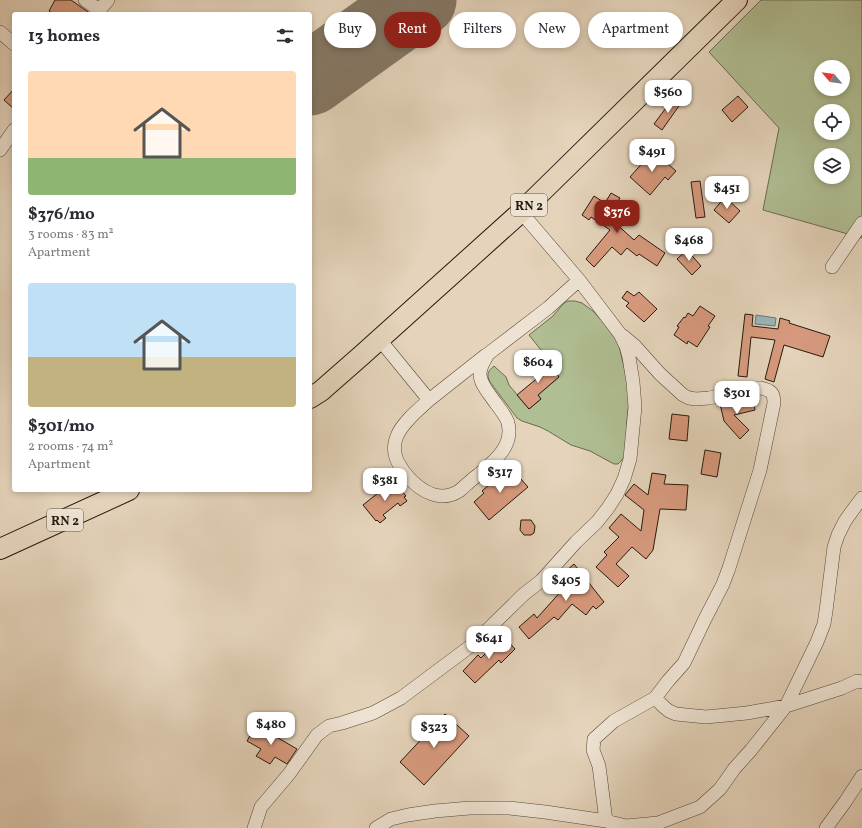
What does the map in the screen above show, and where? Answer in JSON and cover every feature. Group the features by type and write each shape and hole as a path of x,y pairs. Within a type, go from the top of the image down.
{"main road":[{"name":"RN 2","path":"312,397 321,391 380,340 521,212 737,0"},
{"name":"RN 2","path":"0,549 125,492"}],"street":[{"path":"85,0 98,12 108,0"},
{"path":"0,32 12,42"},
{"path":"0,150 12,133"},
{"path":"254,828 261,807 317,735 328,726 373,713 401,698 472,645 524,594 540,581 576,542 597,522 617,494 624,479 630,459 635,408 633,382 626,346 620,334 579,280 521,212"},
{"path":"832,267 862,223"},
{"path":"488,354 482,364 480,374 481,382 508,422 508,441 504,450 458,492 447,496 436,496 426,492 415,484 400,467 396,458 394,446 396,436 401,427 429,400 488,354 548,308 579,280"},
{"path":"606,821 599,766 593,750 594,739 614,721 655,698 684,663 723,584 760,470 774,404 774,397 771,392 761,388 709,398 696,399 682,395 660,374 635,346 620,334"},
{"path":"380,340 429,400"},
{"path":"376,828 391,819 408,815 470,808 509,808 545,812 606,821 626,826 658,823 700,807 720,789 786,706 817,642 824,624 834,547 838,535 848,516 862,498"},
{"path":"655,698 669,711 676,714 706,717 747,713 786,706 842,688 857,681 862,682"},
{"path":"826,828 862,776"}],"green space":[{"path":"761,0 862,0 862,238 763,210 779,128 709,52"},
{"path":"568,301 582,303 593,311 618,342 630,392 626,453 618,464 614,464 590,451 571,445 540,427 517,418 490,382 488,377 490,369 494,366 506,377 509,385 529,409 541,399 538,395 559,377 543,357 545,355 529,335 553,316 564,303"}],"water":[{"path":"756,315 776,318 775,326 755,324"}],"building":[{"path":"55,0 71,0 88,12 51,12 49,11"},
{"path":"12,91 12,107 4,100"},
{"path":"738,96 748,107 732,122 722,110"},
{"path":"674,97 681,103 662,130 654,124"},
{"path":"653,151 676,171 668,180 665,177 650,195 630,177"},
{"path":"700,181 705,217 696,218 691,182"},
{"path":"611,193 620,198 613,209 619,213 613,221 634,240 639,235 665,253 657,266 639,254 637,256 627,248 621,255 612,247 594,267 586,259 610,230 591,217 589,220 582,215 594,196 605,203"},
{"path":"725,197 740,211 729,223 714,210"},
{"path":"687,250 701,266 692,275 677,259"},
{"path":"627,291 634,296 639,292 657,309 644,322 626,306 629,303 622,298"},
{"path":"700,306 715,316 697,347 688,341 687,344 674,335 679,327 677,326 684,317 685,318 688,313 693,316"},
{"path":"745,314 753,315 752,326 778,329 780,318 790,321 789,323 830,336 823,357 784,345 774,382 765,379 775,340 751,337 747,377 738,376"},
{"path":"543,357 559,377 538,395 541,399 529,409 517,395 541,375 533,366"},
{"path":"753,398 755,410 734,415 749,430 740,439 724,421 720,404"},
{"path":"672,414 689,416 687,441 669,439"},
{"path":"705,450 721,453 717,477 701,474"},
{"path":"512,469 528,487 489,520 474,502 484,493 482,491 499,476 501,478"},
{"path":"652,473 666,475 664,484 688,485 686,510 660,509 653,550 646,559 632,547 616,564 629,576 618,587 596,567 607,555 604,552 619,537 609,528 621,514 641,531 644,510 625,495 634,484 648,495"},
{"path":"393,481 406,496 404,497 407,501 400,506 398,503 383,515 386,518 380,523 377,520 376,521 363,505"},
{"path":"521,520 531,520 535,526 534,533 531,535 524,535 520,530"},
{"path":"574,564 604,602 596,609 593,606 586,615 572,604 558,620 554,617 529,639 519,627 534,614 537,618 572,579 566,571"},
{"path":"503,636 515,649 501,663 499,660 475,683 463,671 478,655 481,658"},
{"path":"445,714 469,736 424,785 400,762"},
{"path":"256,725 297,749 287,764 275,757 270,764 256,756 261,749 247,741"}],"runway":[{"path":"312,78 420,0"}]}
